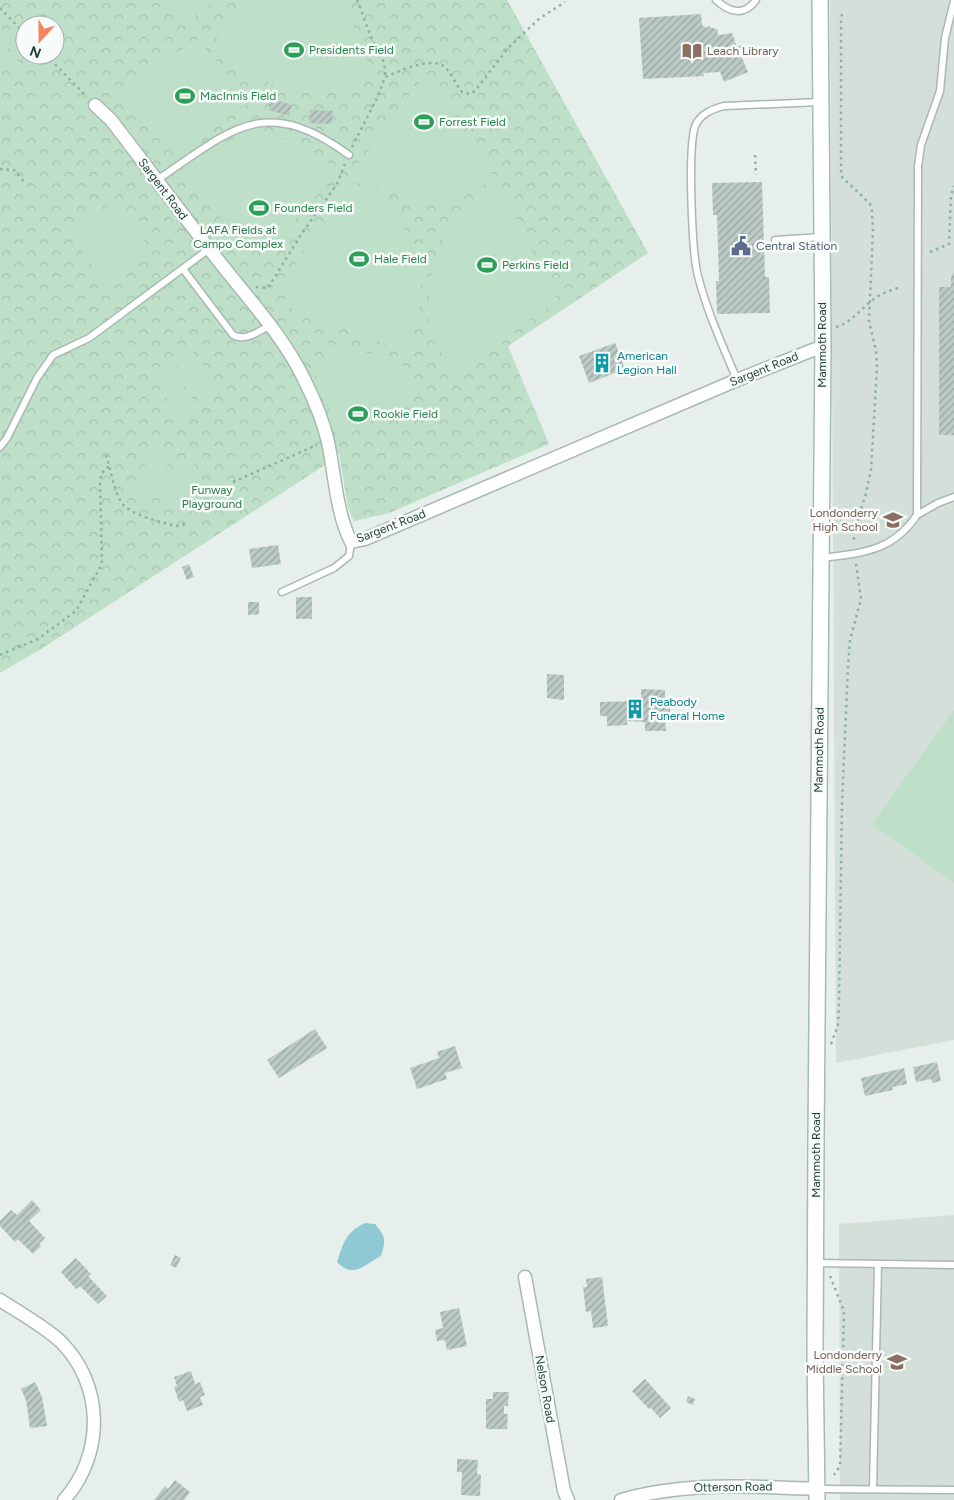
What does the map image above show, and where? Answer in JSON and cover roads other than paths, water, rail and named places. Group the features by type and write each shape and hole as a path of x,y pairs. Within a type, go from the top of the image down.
{"main road":[{"name":"Mammoth Road","path":"817,1494 815,1355 816,1103 823,346 820,0"}],"street":[{"name":"Sargent Road","path":"95,106 111,120 209,249 271,325 295,361 314,400 328,441 338,505 352,542 365,539 737,380 823,346"},
{"name":"Nelson Road","path":"525,1277 562,1481 568,1500"},
{"path":"0,1300 59,1341 74,1358 90,1390 94,1413 92,1448 84,1471 64,1500"},
{"name":"Otterson Road","path":"621,1500 656,1492 744,1485 817,1494"}],"lane":[{"path":"716,0 724,7 733,11 748,9 756,0"},
{"path":"917,515 918,166 921,145 940,91 945,38 954,1"},
{"path":"737,380 707,308 697,274 693,216 692,143 694,129 700,119 706,114 713,109 724,106 820,102"},
{"path":"157,180 224,135 250,124 278,122 316,133 348,154"},
{"path":"776,240 822,237"},
{"path":"0,446 7,438 37,378 53,356 89,338 209,249"},
{"path":"183,270 233,335 238,337 252,336 271,325"},
{"path":"821,558 855,554 888,544 911,524 917,515 938,503 954,497"},
{"path":"282,592 334,568 349,556 352,542"},
{"path":"816,1263 954,1265"},
{"path":"873,1489 878,1264"},
{"path":"817,1494 873,1489 954,1490"}],"water":[{"path":"365,1223 375,1224 383,1236 384,1246 381,1256 359,1269 348,1270 337,1262 349,1234"}],"place":[{"name":"Presidents Field","path":"294,50"},
{"name":"Leach Library","path":"692,51"},
{"name":"MacInnis Field","path":"185,96"},
{"name":"Forrest Field","path":"424,122"},
{"name":"Founders Field","path":"259,208"},
{"name":"Central Station","path":"741,246"},
{"name":"Hale Field","path":"359,259"},
{"name":"Perkins Field","path":"487,265"},
{"name":"American Legion Hall","path":"602,363"},
{"name":"Rookie Field","path":"358,414"},
{"name":"Londonderry High School","path":"893,520"},
{"name":"Peabody Funeral Home","path":"635,709"},
{"name":"Londonderry Middle School","path":"897,1362"}],"park label":[{"name":"LAFA Fields at Campo Complex","path":"238,237"},
{"name":"Funway Playground","path":"212,497"}]}
